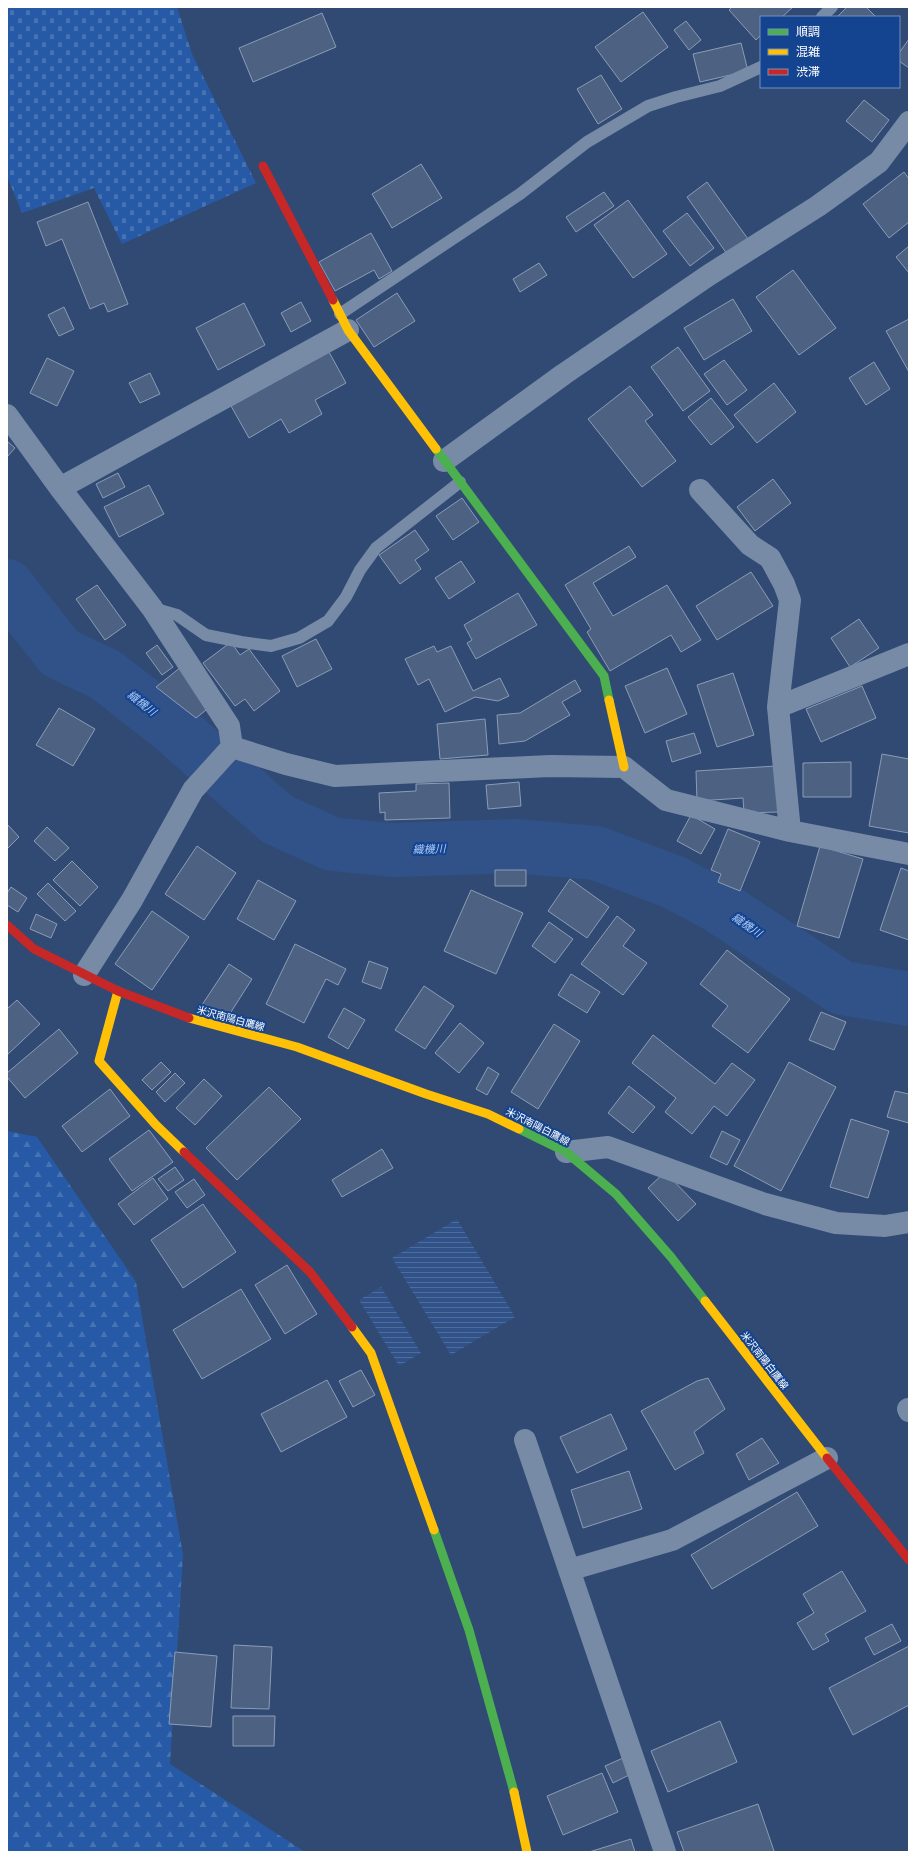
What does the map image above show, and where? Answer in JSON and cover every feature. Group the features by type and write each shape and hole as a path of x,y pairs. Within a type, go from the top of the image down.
{"street":[{"path":"444,461 564,374 709,275 818,206 879,162 909,122"},
{"path":"263,166 344,322 444,461 604,676 624,767"},
{"path":"60,488 344,322"},
{"path":"7,415 60,488 152,608 229,726 226,752 193,790 132,900 84,975"},
{"path":"700,490 750,545 770,558 784,584 790,600 778,707 790,831"},
{"path":"778,707 909,654"},
{"path":"226,752 335,776 550,766 624,767 666,800 790,831 909,854"},
{"name":"米沢南陽白鷹線","path":"7,925 34,949 118,992 186,1017 297,1047 426,1094 488,1114 566,1152 616,1194 671,1257 827,1458 909,1560"},
{"path":"118,992 99,1061 156,1125 310,1272 371,1353 469,1630 515,1797 527,1852"},
{"path":"566,1152 608,1147 765,1204 836,1223 885,1226 909,1222"},
{"path":"525,1440 665,1852"},
{"path":"569,1570 672,1540 827,1458"}],"lane":[{"path":"823,16 832,7"},
{"path":"344,322 520,194 591,139 648,106 720,86 760,67"},
{"path":"152,608 177,615 206,635 271,646 299,638 328,621 346,597 360,570 376,548 460,482"}],"green space":[{"path":"7,7 177,7 192,54 256,183 122,244 94,188 22,213 7,176"},
{"path":"7,1131 37,1137 136,1282 183,1555 170,1764 305,1852 7,1852"}],"shaded area":[{"path":"457,1219 515,1317 451,1355 392,1258"},
{"path":"381,1287 421,1353 399,1366 359,1300"}],"building":[{"path":"732,7 793,7 783,16 760,16 760,36 756,40 729,10"},
{"path":"847,7 866,7 875,16 838,16"},
{"path":"643,12 668,47 621,82 595,47"},
{"path":"322,13 336,47 253,82 239,48"},
{"path":"686,21 701,40 689,50 674,30"},
{"path":"909,39 909,68 900,62 900,52"},
{"path":"741,43 748,71 700,82 693,54"},
{"path":"601,75 622,109 598,124 577,89"},
{"path":"864,100 889,120 872,142 846,121"},
{"path":"421,164 442,198 392,228 372,194"},
{"path":"904,172 909,179 909,222 889,238 863,204"},
{"path":"707,182 748,239 727,254 687,197"},
{"path":"604,192 614,206 576,232 566,217"},
{"path":"628,200 667,254 633,278 594,225"},
{"path":"88,202 128,304 108,312 104,303 90,309 62,239 46,246 37,222"},
{"path":"687,213 714,248 690,266 663,231"},
{"path":"371,233 392,271 379,279 374,270 335,291 319,262"},
{"path":"909,246 909,273 896,257"},
{"path":"539,263 547,275 520,292 513,279"},
{"path":"793,270 836,328 799,355 756,297"},
{"path":"397,293 415,321 374,347 356,320"},
{"path":"733,299 752,331 704,360 684,328"},
{"path":"301,302 311,321 291,332 281,313"},
{"path":"244,303 265,345 218,370 196,328"},
{"path":"64,307 74,329 59,336 48,315"},
{"path":"909,319 909,372 886,331"},
{"path":"678,347 710,391 683,411 651,367"},
{"path":"329,352 346,383 315,400 322,414 289,433 281,419 249,438 231,406"},
{"path":"47,358 74,371 57,406 30,393"},
{"path":"724,360 747,390 727,405 704,374"},
{"path":"874,362 890,389 866,405 849,378"},
{"path":"150,373 160,394 140,403 129,383"},
{"path":"774,383 796,412 757,443 734,415"},
{"path":"630,386 653,415 645,421 676,461 642,487 588,419"},
{"path":"711,398 734,427 711,445 688,417"},
{"path":"7,441 15,448 7,457"},
{"path":"118,473 125,487 103,498 96,484"},
{"path":"773,479 791,503 755,531 737,507"},
{"path":"149,485 164,514 119,537 104,507"},
{"path":"462,498 479,522 453,540 436,516"},
{"path":"415,530 429,550 415,560 421,569 400,584 379,555"},
{"path":"629,546 636,557 593,583 613,616 667,585 701,640 681,652 671,635 610,671 587,632 591,629 565,585"},
{"path":"461,561 475,582 449,599 435,578"},
{"path":"751,572 773,606 717,640 696,606"},
{"path":"97,585 126,625 105,640 76,599"},
{"path":"518,593 537,625 476,659 467,643 472,640 464,625"},
{"path":"859,619 879,648 850,667 831,638"},
{"path":"316,639 332,669 297,687 282,656"},
{"path":"231,642 240,655 249,649 280,691 254,711 245,699 235,706 203,663"},
{"path":"157,645 173,667 162,675 146,653"},
{"path":"434,646 437,652 451,646 473,691 500,678 509,696 498,701 475,697 445,712 429,679 418,685 405,659"},
{"path":"181,667 211,706 196,718 156,687"},
{"path":"667,668 687,714 645,733 625,686"},
{"path":"733,673 754,735 717,747 697,685"},
{"path":"575,680 581,691 562,702 570,715 525,741 499,744 497,715 520,713"},
{"path":"862,686 876,718 821,742 806,709"},
{"path":"59,708 95,729 73,766 36,745"},
{"path":"485,719 488,755 440,759 437,724"},
{"path":"694,733 701,753 672,762 666,741"},
{"path":"882,754 909,759 909,833 869,826"},
{"path":"851,762 851,797 803,797 803,763"},
{"path":"776,766 779,812 744,813 743,798 697,801 696,771"},
{"path":"519,782 521,806 488,809 486,785"},
{"path":"449,783 450,818 385,820 385,812 380,813 379,793 416,791 416,784"},
{"path":"691,815 715,829 701,854 677,841"},
{"path":"7,824 19,837 7,849"},
{"path":"47,827 69,848 55,861 34,841"},
{"path":"728,829 760,842 740,891 718,882 721,874 711,870"},
{"path":"197,846 236,873 204,920 165,894"},
{"path":"820,846 863,859 839,938 797,926"},
{"path":"72,861 98,887 80,906 53,880"},
{"path":"901,868 909,871 909,940 880,930"},
{"path":"495,870 526,870 526,886 495,886"},
{"path":"570,879 609,907 587,938 548,911"},
{"path":"258,880 296,901 274,940 237,919"},
{"path":"48,883 76,911 65,921 37,894"},
{"path":"11,887 27,898 18,912 7,905 7,893"},
{"path":"471,890 523,913 496,974 444,951"},
{"path":"152,911 189,937 152,990 115,964"},
{"path":"36,914 57,924 51,938 30,929"},
{"path":"617,916 635,930 623,946 647,963 623,995 581,964"},
{"path":"549,922 573,939 555,963 532,946"},
{"path":"295,944 346,969 338,985 326,979 304,1023 266,1004"},
{"path":"727,950 790,999 748,1053 712,1026 728,1006 700,984"},
{"path":"369,961 388,968 381,989 362,982"},
{"path":"229,964 252,979 224,1023 200,1008"},
{"path":"571,974 600,992 587,1013 558,995"},
{"path":"424,986 454,1006 425,1049 395,1030"},
{"path":"17,1000 40,1024 7,1055 7,1009"},
{"path":"344,1008 365,1020 348,1049 328,1037"},
{"path":"821,1012 846,1022 834,1050 809,1040"},
{"path":"460,1023 484,1043 459,1073 435,1053"},
{"path":"554,1024 580,1041 538,1109 511,1092"},
{"path":"59,1029 78,1053 25,1098 7,1077 7,1073"},
{"path":"653,1035 715,1084 732,1063 755,1080 727,1116 714,1106 692,1134 665,1112 676,1098 632,1063"},
{"path":"161,1062 171,1072 152,1090 142,1080"},
{"path":"789,1062 836,1087 781,1191 734,1166"},
{"path":"488,1067 499,1074 487,1095 476,1089"},
{"path":"175,1073 185,1083 165,1102 156,1092"},
{"path":"204,1079 222,1096 195,1125 176,1108"},
{"path":"629,1086 655,1107 633,1133 608,1113"},
{"path":"269,1087 301,1119 237,1180 206,1148"},
{"path":"110,1089 130,1116 82,1152 62,1126"},
{"path":"895,1091 909,1094 909,1123 887,1117"},
{"path":"851,1119 889,1131 868,1198 830,1187"},
{"path":"149,1130 173,1162 132,1191 109,1159"},
{"path":"722,1131 740,1140 727,1165 710,1157"},
{"path":"382,1149 393,1168 342,1197 332,1180"},
{"path":"175,1167 184,1180 168,1191 158,1179"},
{"path":"665,1172 696,1204 678,1221 648,1188"},
{"path":"153,1178 168,1199 134,1225 118,1204"},
{"path":"194,1179 205,1195 187,1208 175,1192"},
{"path":"203,1204 236,1252 183,1288 151,1240"},
{"path":"287,1265 317,1314 285,1334 255,1285"},
{"path":"241,1289 271,1339 202,1379 173,1330"},
{"path":"361,1370 375,1395 353,1407 339,1381"},
{"path":"708,1378 725,1409 694,1432 704,1453 675,1470 641,1411 697,1381"},
{"path":"327,1380 347,1417 281,1452 261,1414"},
{"path":"611,1414 627,1449 577,1473 560,1437"},
{"path":"762,1438 779,1463 749,1480 736,1454"},
{"path":"629,1471 642,1509 583,1528 571,1490"},
{"path":"797,1492 818,1526 712,1589 691,1555"},
{"path":"842,1571 866,1611 825,1634 829,1641 813,1650 797,1623 814,1613 803,1594"},
{"path":"892,1624 901,1641 874,1655 865,1638"},
{"path":"234,1645 272,1647 269,1709 231,1708"},
{"path":"909,1646 909,1705 853,1735 829,1688"},
{"path":"175,1652 217,1656 211,1727 169,1724"},
{"path":"233,1716 275,1716 274,1746 233,1746"},
{"path":"720,1721 737,1762 668,1792 651,1751"},
{"path":"623,1758 631,1774 613,1783 605,1766"},
{"path":"602,1773 618,1812 563,1835 547,1796"},
{"path":"758,1804 774,1851 684,1852 677,1832"},
{"path":"631,1839 635,1852 589,1852"}],"waterway":[{"name":"織機川","path":"7,586 60,653 106,675 170,725 277,819 332,844 392,850 516,846 596,853 673,882 715,904 842,988 909,999"}],"traffic: fast":[{"path":"436,449 604,676 609,700"},
{"path":"519,1129 566,1152 616,1194 671,1257 705,1301"},
{"path":"434,1530 469,1630 514,1792"}],"traffic: slow":[{"path":"333,300 348,330 436,449"},
{"path":"609,700 624,767"},
{"path":"118,991 99,1061 156,1125 184,1152"},
{"path":"189,1018 297,1047 426,1094 488,1114 519,1129"},
{"path":"705,1301 827,1458"},
{"path":"352,1327 371,1353 434,1530"},
{"path":"514,1792 527,1852"}],"traffic: jam":[{"path":"263,166 333,300"},
{"path":"7,925 34,949 118,991 189,1018"},
{"path":"184,1152 310,1272 352,1327"},
{"path":"827,1458 909,1560"}]}
